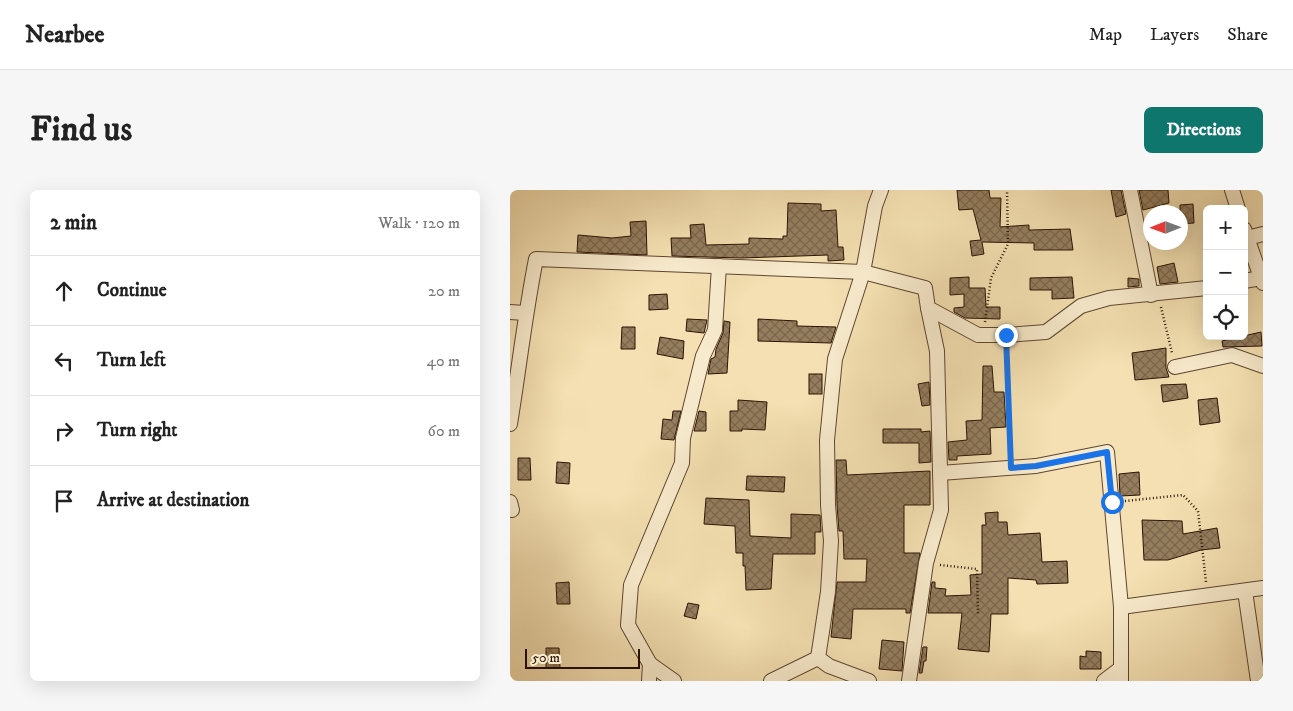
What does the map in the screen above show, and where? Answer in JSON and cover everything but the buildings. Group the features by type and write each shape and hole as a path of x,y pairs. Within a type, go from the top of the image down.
{"street":[{"path":"818,658 829,575 831,541 828,505 827,440 835,359 863,272 875,206 881,190"},
{"path":"1130,190 1151,295"},
{"path":"1232,190 1237,205"},
{"path":"1248,234 1263,234"},
{"path":"1248,240 1262,281 1248,281"},
{"path":"510,424 520,363 525,313 536,259 863,272 925,288 937,351 941,510 926,563 909,681"},
{"path":"674,681 650,664 628,625 631,585 682,463 683,438 702,356 715,330 718,266"},
{"path":"928,308 978,335 1006,335 1046,332 1081,306 1110,298 1203,288"},
{"path":"510,312 525,313"},
{"path":"1175,367 1232,355 1263,366"},
{"path":"940,473 1036,466 1107,452 1121,607 1121,674 1104,681"},
{"path":"1121,607 1263,588"},
{"path":"1245,591 1258,681"},
{"path":"770,681 818,658"},
{"path":"818,658 829,666 869,681"},
{"path":"649,681 650,664"}],"path":[{"path":"984,335 990,278 1008,244 1007,190"},
{"path":"1151,295 1160,307 1175,367"},
{"path":"1006,335 1011,468"},
{"path":"1112,502 1183,494 1198,511 1208,596"},
{"path":"926,563 976,569 978,614"}],"route":[{"path":"1006,335 1011,468 1036,466 1107,452 1112,502"}]}
